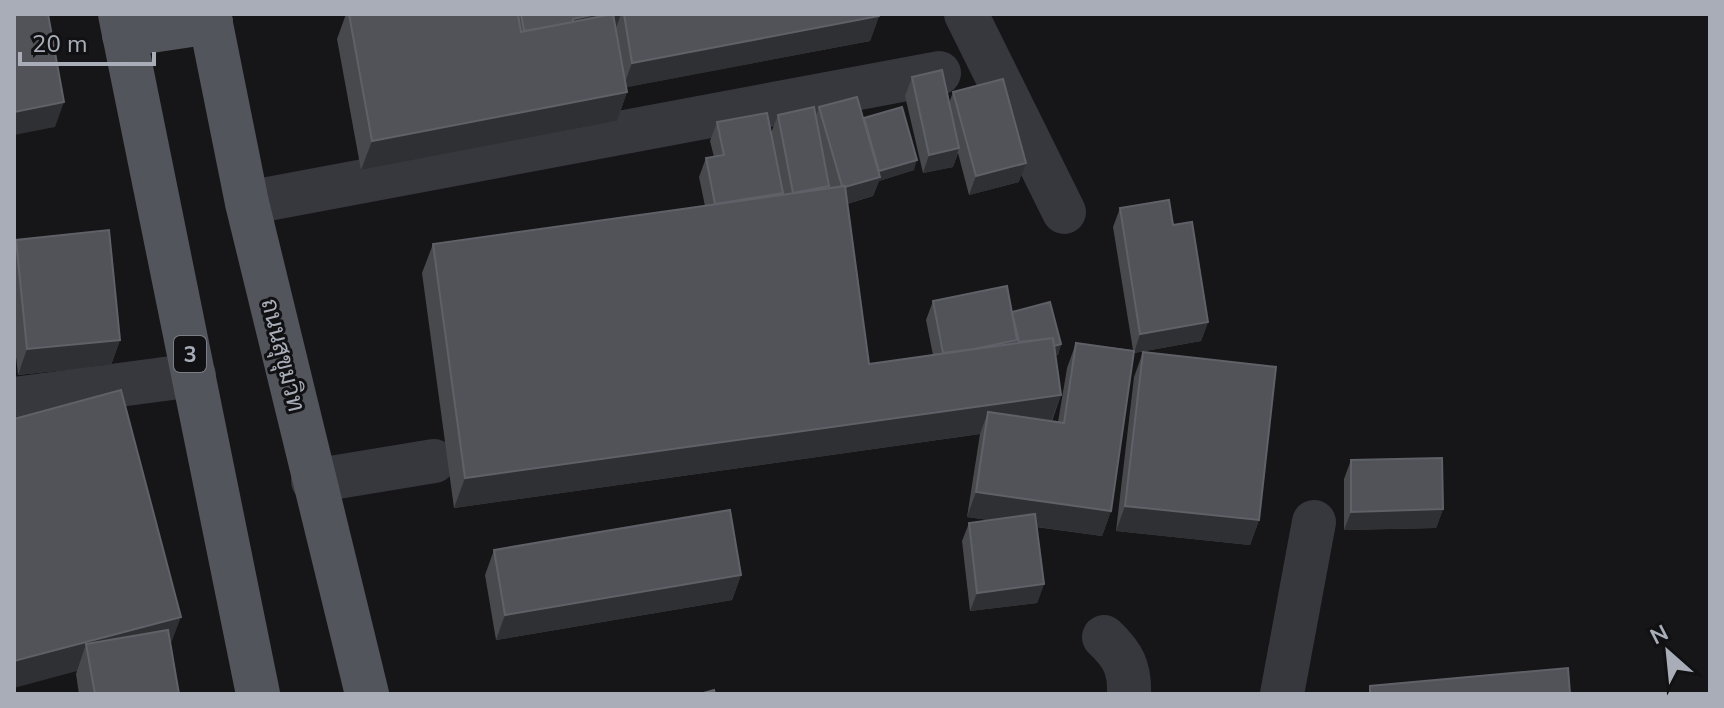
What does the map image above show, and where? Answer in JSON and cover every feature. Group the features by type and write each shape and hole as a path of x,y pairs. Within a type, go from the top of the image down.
{"main road":[{"path":"122,25 210,18"},
{"name":"ถนนสุขุมวิท","path":"210,18 247,203 367,694"},
{"name":"3","path":"122,25 258,694"}],"street":[{"path":"966,14 1064,212"},
{"path":"247,203 939,73"},
{"path":"14,399 194,375"},
{"path":"313,481 434,461"},
{"path":"1282,694 1314,522"},
{"path":"1104,637 1121,653 1128,668 1129,694"}],"building":[{"path":"14,14 48,14 64,102 14,112"},
{"path":"349,14 518,14 521,32 613,14 627,92 372,141"},
{"path":"521,14 596,14 573,19 573,22 524,31"},
{"path":"624,14 879,14 879,16 632,63"},
{"path":"942,70 959,148 929,155 912,77"},
{"path":"1003,79 1026,163 976,176 953,92"},
{"path":"857,97 880,177 845,187 842,186 819,107"},
{"path":"814,107 829,186 793,193 778,115"},
{"path":"902,107 917,160 879,171 864,118"},
{"path":"767,113 783,193 715,204 706,158 724,155 717,122"},
{"path":"845,186 869,364 1053,338 1061,395 465,478 433,244"},
{"path":"1169,200 1173,225 1192,222 1208,322 1140,334 1120,208"},
{"path":"109,230 120,340 27,349 16,240"},
{"path":"1007,286 1017,340 943,353 933,301"},
{"path":"1050,302 1061,344 1054,346 1053,338 1019,342 1012,312"},
{"path":"1076,343 1134,351 1111,511 976,492 988,412 1064,423"},
{"path":"1143,352 1276,367 1259,520 1125,506"},
{"path":"121,390 181,617 14,661 14,419"},
{"path":"1442,458 1443,509 1351,512 1351,460"},
{"path":"730,510 741,575 505,615 494,550"},
{"path":"1035,514 1044,584 977,593 969,523"},
{"path":"168,630 179,694 95,694 86,644"},
{"path":"1568,668 1570,694 1370,694 1370,686"}]}
